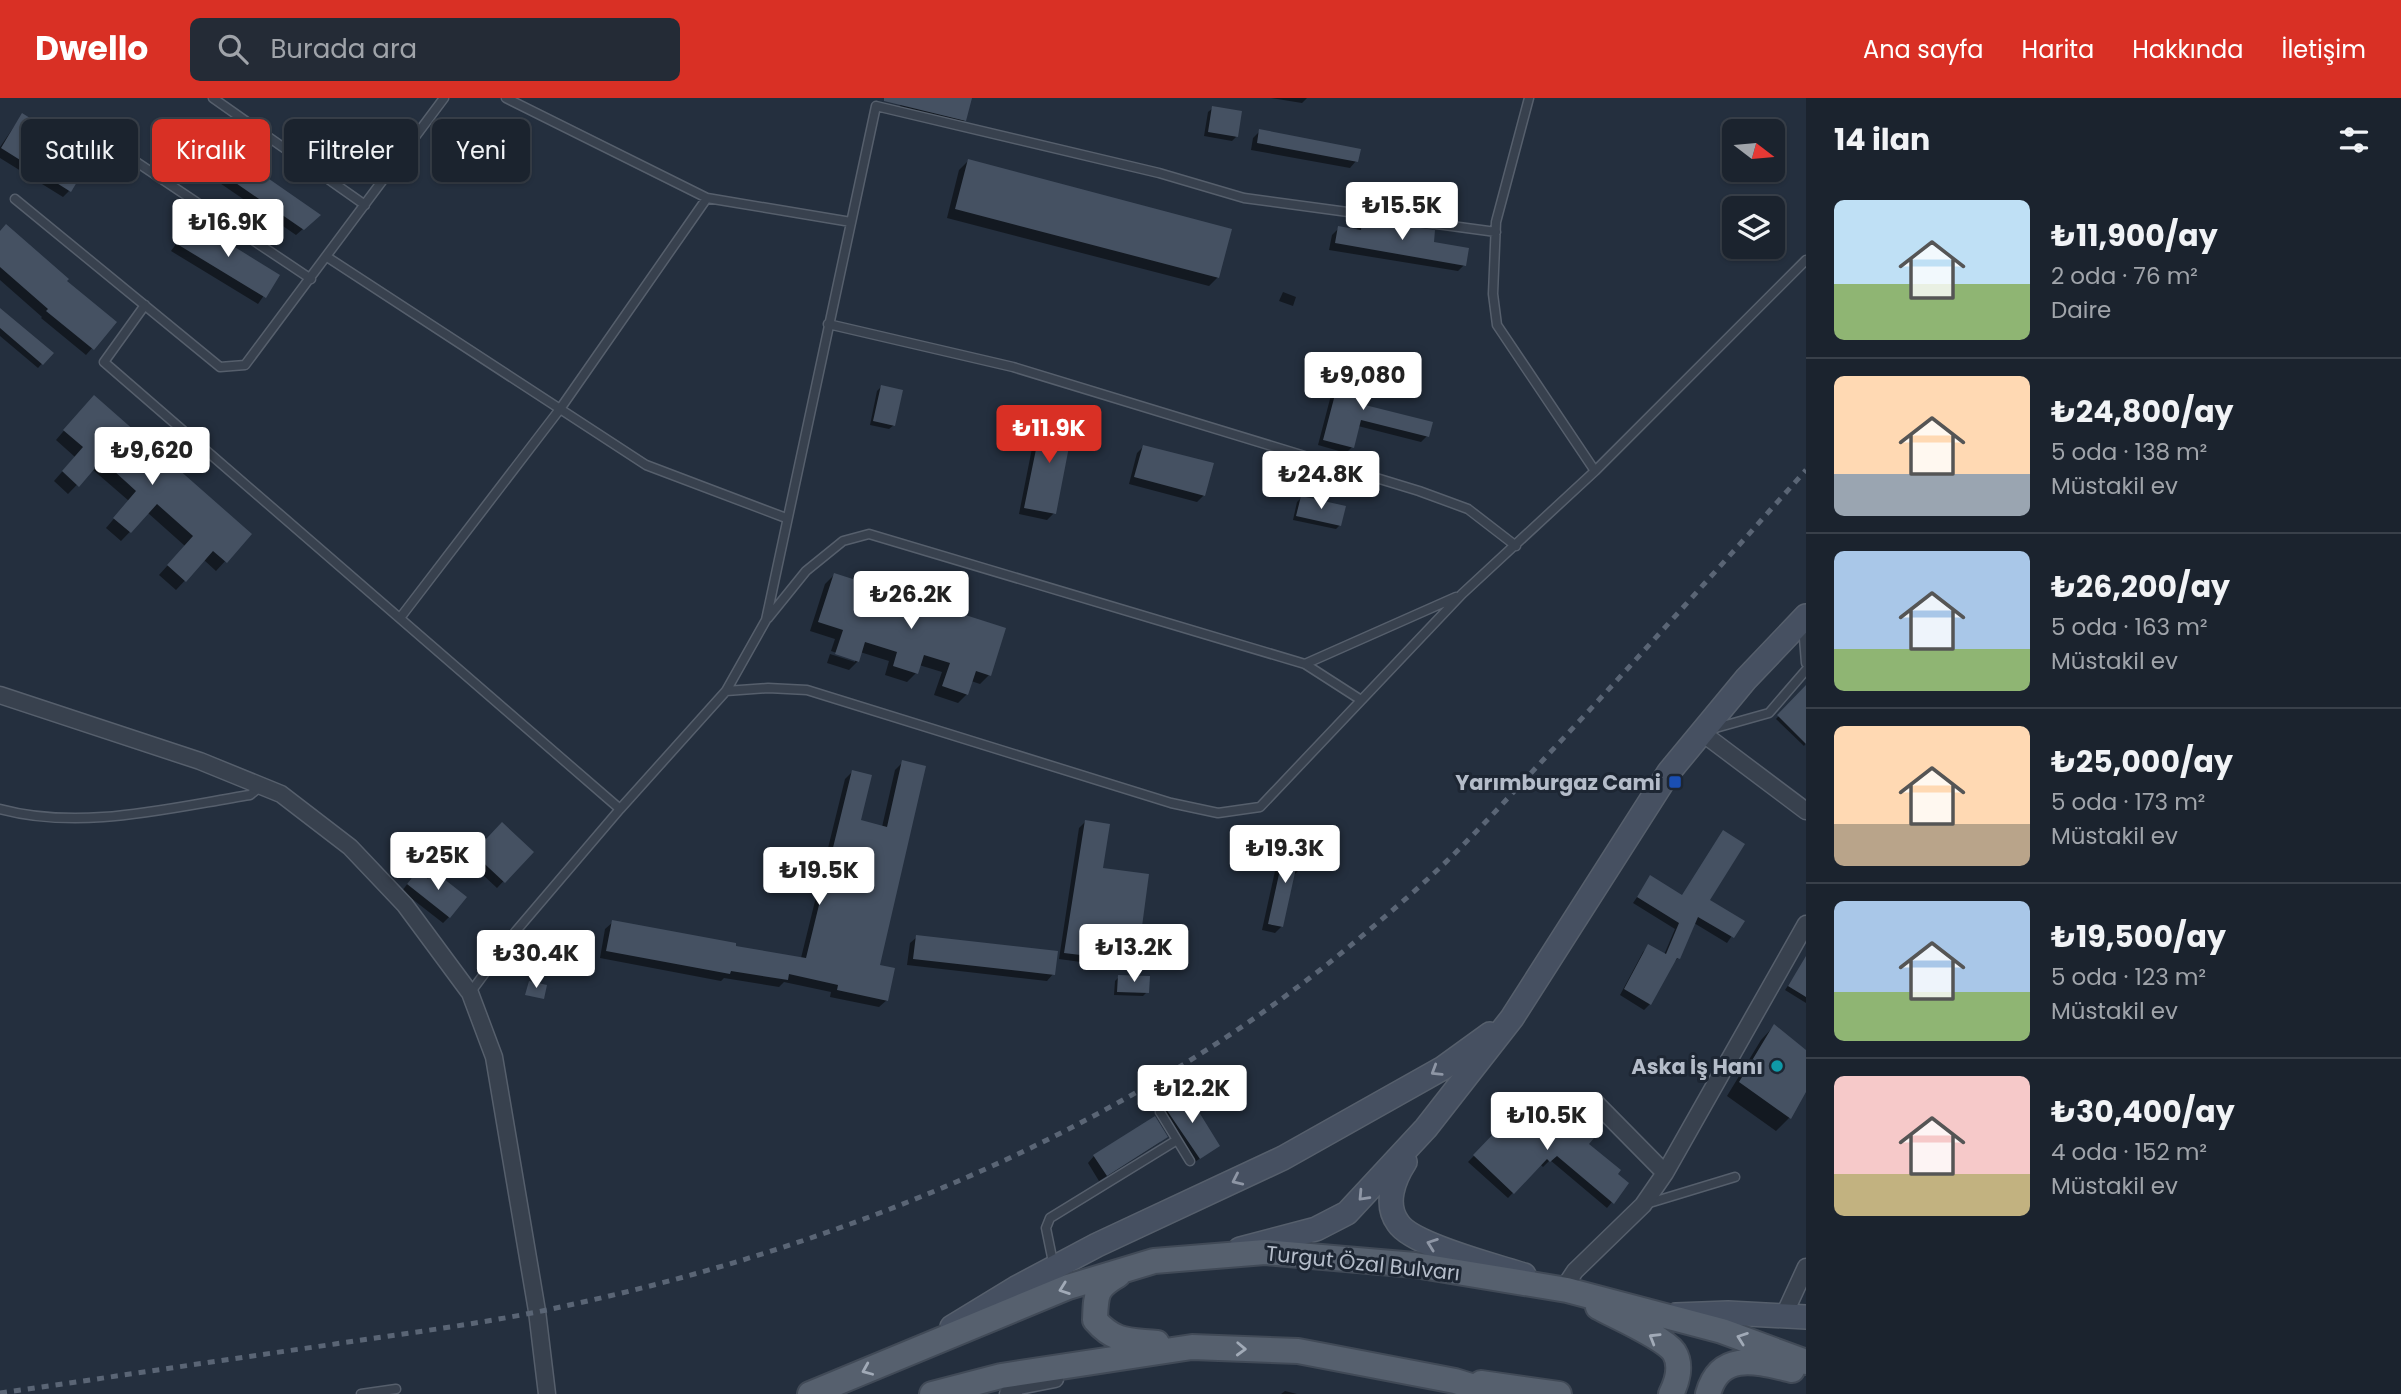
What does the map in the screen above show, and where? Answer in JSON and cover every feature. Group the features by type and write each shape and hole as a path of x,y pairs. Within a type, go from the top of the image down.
{"main road":[{"name":"Turgut Özal Bulvarı","path":"810,1394 1068,1287 1154,1261 1265,1252 1415,1265 1567,1290 1722,1331 1806,1362"},
{"path":"1154,1261 1116,1275 1101,1285 1096,1297 1095,1320 1107,1333 1122,1339 1192,1347 1298,1351 1455,1381 1559,1394"},
{"path":"1567,1290 1659,1339 1674,1353 1678,1369 1676,1384 1671,1394"},
{"path":"932,1394 1001,1376 1192,1347"},
{"path":"1708,1394 1718,1373 1742,1361 1806,1374"},
{"path":"1455,1381 1497,1394"}],"street":[{"path":"1215,1256 1316,1228 1348,1213 1426,1128 1512,1018 1644,808 1701,732 1746,678 1804,618"},
{"path":"0,695 200,761 281,794 351,847 405,905 470,993 494,1057 537,1311 547,1394"},
{"path":"1701,732 1806,811"},
{"path":"1426,1128 1394,1182 1391,1199 1397,1223 1410,1235 1429,1243 1567,1290 1574,1271 1643,1205 1665,1173 1806,925"},
{"path":"924,1346 992,1302 1097,1245 1283,1158 1443,1068 1512,1018"},
{"path":"1595,1102 1665,1173"},
{"path":"1783,1317 1806,1267"},
{"path":"1667,1315 1728,1313 1806,1317"},
{"path":"1008,1394 1019,1386 1058,1379 1107,1359"}],"lane":[{"path":"213,98 365,205"},
{"path":"15,199 220,368 245,365 444,98"},
{"path":"506,98 707,198 851,222"},
{"path":"1528,98 1496,222 1493,293 1497,325 1595,471"},
{"path":"766,620 876,106 1159,173 1244,198 1496,232"},
{"path":"138,163 311,279"},
{"path":"400,618 560,409 707,198"},
{"path":"327,257 646,465 786,518"},
{"path":"726,691 768,688 807,690 1171,803 1218,813 1260,807 1462,594 1595,471 1806,260"},
{"path":"145,305 104,362 620,809"},
{"path":"828,324 1013,367 1419,491 1468,509 1516,546"},
{"path":"470,993 516,931 726,691 766,620 806,571 843,541 869,534 1306,664 1361,700"},
{"path":"1306,664 1462,594"},
{"path":"1804,618 1806,663"},
{"path":"1701,732 1769,713 1806,670"},
{"path":"0,809 59,819 141,814 250,795 261,786"},
{"path":"1160,1112 1190,1161"},
{"path":"1054,1268 1046,1228 1050,1218 1177,1140"},
{"path":"1643,1205 1735,1177"},
{"path":"363,1394 396,1389"}],"building":[{"path":"884,98 972,98 966,121 884,101"},
{"path":"1212,106 1242,111 1238,137 1208,132"},
{"path":"22,113 32,119 21,119 21,161 1,148"},
{"path":"1259,129 1361,149 1358,162 1257,143"},
{"path":"968,159 1232,229 1219,278 955,209"},
{"path":"270,180 321,215 304,230 234,182 270,182"},
{"path":"55,182 77,182 71,192"},
{"path":"1362,198 1438,204 1437,217 1362,207"},
{"path":"191,220 280,275 266,298 177,244"},
{"path":"1362,220 1435,230 1434,242 1469,248 1466,266 1335,243 1338,226 1361,230"},
{"path":"6,224 69,279 67,281 117,322 94,350 46,311 48,309 0,267 0,231"},
{"path":"0,308 54,353 43,365 0,328"},
{"path":"1342,368 1372,376 1365,405 1433,422 1429,437 1361,420 1354,448 1323,440"},
{"path":"881,385 903,390 895,426 873,421"},
{"path":"94,395 252,534 227,563 213,551 186,582 167,565 193,536 157,504 131,533 113,518 136,491 102,460 79,487 62,471 83,447 63,430"},
{"path":"1043,415 1074,421 1056,514 1024,508"},
{"path":"1143,445 1214,463 1205,496 1134,477"},
{"path":"1301,496 1346,506 1341,526 1296,516"},
{"path":"834,573 1006,628 991,676 976,671 968,695 942,686 950,663 924,655 918,674 893,666 897,652 865,642 859,662 835,654 843,630 818,622"},
{"path":"1806,685 1806,744 1777,715"},
{"path":"902,760 926,766 880,965 895,968 888,1001 837,990 838,985 789,974 788,980 731,971 730,974 606,951 612,920 806,958 852,770 872,775 861,820 887,827"},
{"path":"1085,820 1110,824 1103,868 1149,874 1139,949 1091,943 1089,956 1064,953"},
{"path":"502,822 534,852 505,883 473,853"},
{"path":"1723,830 1745,844 1710,900 1745,921 1734,938 1698,917 1680,959 1677,958 1651,1005 1624,989 1648,944 1666,954 1679,923 1637,897 1650,875 1682,895"},
{"path":"1280,849 1306,855 1303,869 1296,868 1283,927 1268,924 1281,865 1277,864"},
{"path":"418,870 428,879 434,871 467,897 450,918 407,884"},
{"path":"916,935 1058,951 1055,975 913,959"},
{"path":"1806,956 1806,997 1788,986"},
{"path":"1118,975 1150,976 1149,993 1117,992"},
{"path":"529,981 547,985 544,999 525,995"},
{"name":"Aska İş Hanı","path":"1774,1024 1806,1050 1806,1092 1791,1119 1739,1082"},
{"path":"1186,1091 1220,1146 1200,1159 1166,1109 1165,1104"},
{"path":"1522,1104 1542,1123 1561,1105 1580,1123 1578,1125 1594,1138 1589,1144 1621,1170 1618,1174 1629,1183 1614,1204 1557,1156 1550,1162 1547,1159 1514,1194 1473,1155"},
{"path":"1155,1116 1168,1137 1107,1176 1093,1155"}],"railway":[{"path":"0,1393 485,1321 574,1304 677,1279 881,1213 981,1171 1077,1124 1171,1072 1261,1014 1391,912 1464,844 1511,795 1806,470"}],"place":[{"name":"Yarımburgaz Cami","path":"1675,782"},
{"name":"Aska İş Hanı","path":"1777,1066"}]}
